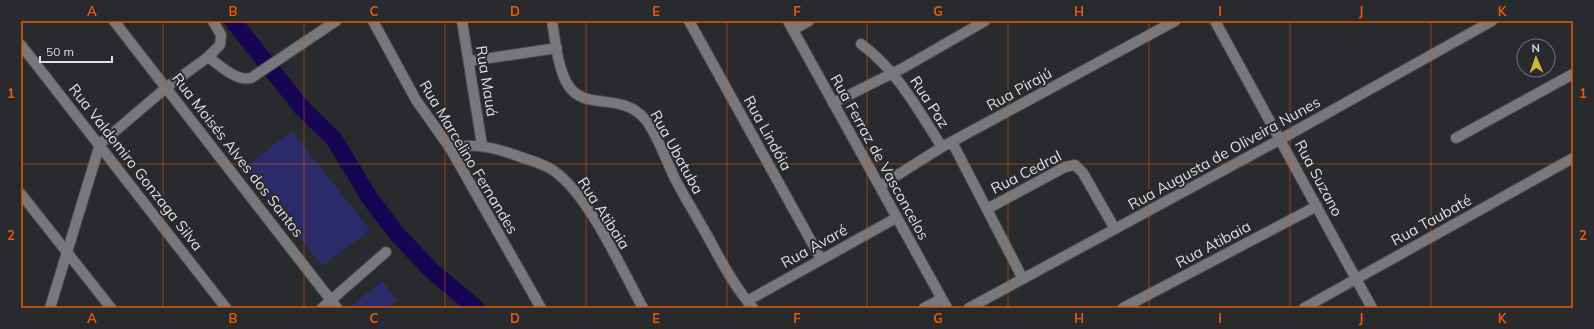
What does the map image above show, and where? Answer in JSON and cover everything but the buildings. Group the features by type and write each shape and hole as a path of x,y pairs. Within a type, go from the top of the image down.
{"street":[{"name":"Rua Moisés Alves dos Santos","path":"114,21 167,87 334,304"},
{"path":"50,308 100,144 167,87 208,57 220,45 221,35 213,21"},
{"path":"208,57 242,78 251,78 336,21"},
{"name":"Rua Marcelino Fernandes","path":"373,21 416,100 450,148 541,308"},
{"name":"Rua Mauá","path":"462,21 470,61 482,146"},
{"name":"Rua Ubatuba","path":"552,21 557,48 568,85 576,95 589,100 626,105 636,110 646,120 677,182 737,289 750,305"},
{"name":"Rua Lindóia","path":"689,21 821,259"},
{"path":"790,25 809,21"},
{"path":"833,103 893,73 985,21"},
{"name":"Rua Pirajú","path":"880,186 942,147 1174,21"},
{"name":"Rua Suzano","path":"1216,21 1372,308"},
{"name":"Rua Augusta de Oliveira Nunes","path":"969,308 1281,139 1492,21"},
{"name":"Rua Ferraz de Vasconcelos","path":"790,25 946,308"},
{"name":"Rua Paz","path":"860,44 871,51 893,73 942,147"},
{"name":"Rua Valdomiro Gonzaga Silva","path":"21,45 100,144 226,308"},
{"path":"470,61 557,48"},
{"path":"1456,138 1573,74"},
{"path":"952,142 1023,279"},
{"name":"Rua Atibaia","path":"450,148 466,145 482,146 541,164 564,179 599,226 643,308"},
{"name":"Rua Taubaté","path":"1304,308 1573,158"},
{"name":"Rua Cedral","path":"987,209 1065,167 1075,165 1083,173 1116,229"},
{"path":"21,194 111,308"},
{"name":"Rua Atibaia","path":"1123,308 1317,206"},
{"name":"Rua Avaré","path":"750,305 821,259 896,218"},
{"path":"322,308 334,304 386,252"},
{"path":"924,308 941,298"}],"shaded area":[{"path":"292,131 370,230 322,266 245,167"},
{"path":"382,281 397,300 387,308 353,308 351,306"}],"waterway":[{"path":"233,21 302,108 334,139 369,197 397,234 431,270 476,308"}]}
